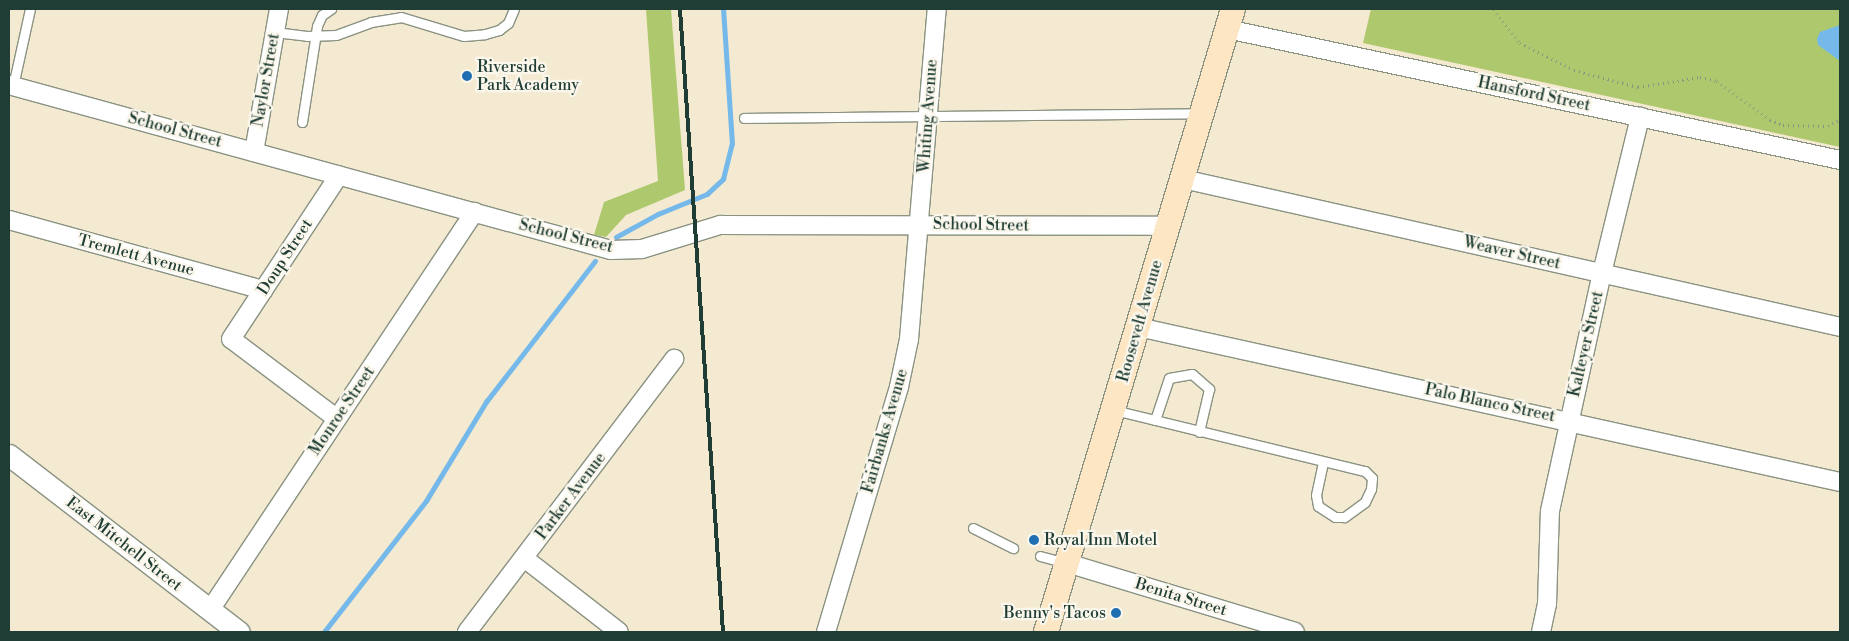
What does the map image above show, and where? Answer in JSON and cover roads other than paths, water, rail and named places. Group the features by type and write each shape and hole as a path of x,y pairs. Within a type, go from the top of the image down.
{"main road":[{"name":"Roosevelt Avenue","path":"1046,632 1230,19"}],"street":[{"name":"Naylor Street","path":"254,152 279,9"},
{"name":"Whiting Avenue","path":"920,224 937,9"},
{"name":"Hansford Street","path":"1230,19 1640,117 1840,160"},
{"name":"School Street","path":"11,86 474,212 625,251 642,249 720,225 1168,226"},
{"name":"Kalteyer Street","path":"1541,632 1547,604 1550,518 1568,420 1640,117"},
{"name":"Doup Street","path":"336,418 230,339 339,175"},
{"name":"Weaver Street","path":"1183,179 1840,328"},
{"name":"Monroe Street","path":"210,610 474,212"},
{"name":"Tremlett Avenue","path":"9,220 264,290"},
{"name":"Fairbanks Avenue","path":"826,632 899,387 909,339 920,224"},
{"name":"Palo Blanco Street","path":"1138,327 1568,420 1840,482"},
{"name":"Parker Avenue","path":"467,632 674,359"},
{"name":"East Mitchell Street","path":"9,455 239,632"},
{"path":"524,558 619,632"},
{"name":"Benita Street","path":"1067,563 1295,632"}],"lane":[{"path":"11,86 30,9"},
{"path":"302,122 314,36 322,15 331,9"},
{"path":"275,32 314,36 336,35 371,22 401,17 464,36 499,30 508,23 514,9"},
{"path":"744,118 1202,113"},
{"path":"1155,420 1169,378 1192,374 1208,389 1199,432"},
{"path":"1114,410 1323,463 1354,466 1372,478 1365,502 1344,517 1335,517 1318,506 1316,495 1323,463"},
{"path":"973,528 1013,548"},
{"path":"1040,556 1067,563"}],"water":[{"path":"1840,25 1840,61 1818,45 1817,39 1820,32"}],"waterway":[{"path":"616,237 658,214 707,194 723,179 732,144 723,9"},
{"path":"324,632 426,501 486,402 595,261"}],"railway":[{"path":"680,9 723,632"}],"place":[{"name":"Riverside Park Academy","path":"467,76"},
{"name":"Royal Inn Motel","path":"1034,540"},
{"name":"Benny's Tacos","path":"1116,613"}]}
